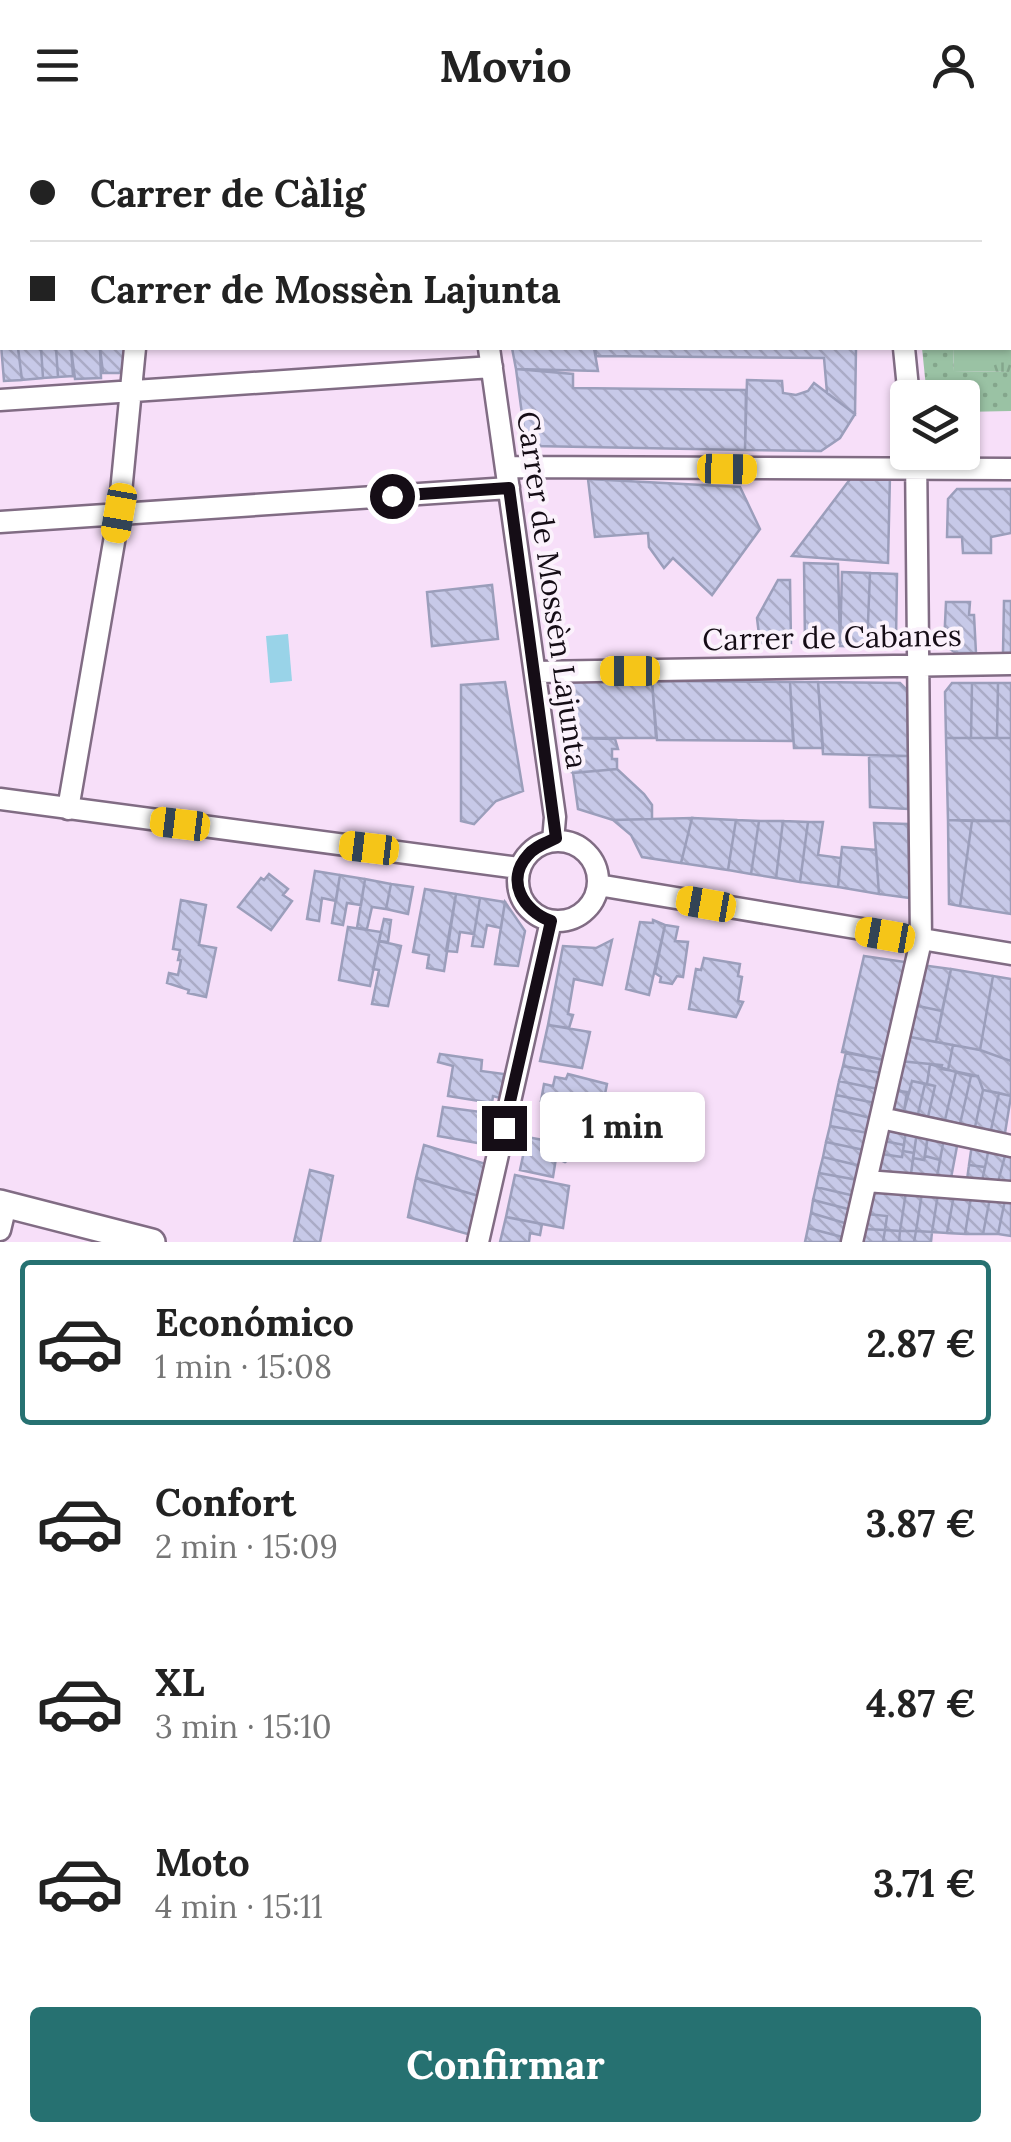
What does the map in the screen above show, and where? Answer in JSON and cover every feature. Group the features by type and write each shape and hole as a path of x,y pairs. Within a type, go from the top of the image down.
{"street":[{"path":"68,809 119,513 135,350"},
{"path":"904,350 908,380"},
{"path":"0,400 490,357"},
{"name":"Carrer de Mossèn Lajunta","path":"490,357 555,817 554,841"},
{"path":"0,522 507,477 890,462"},
{"path":"980,466 1011,469"},
{"path":"852,1242 921,941 916,470"},
{"name":"Carrer de Cabanes","path":"535,672 1011,664"},
{"path":"0,799 519,868"},
{"path":"554,841 566,841 586,852 597,874 598,886 587,909 564,921 540,917 523,902 517,880 519,868 532,850 554,841"},
{"path":"598,886 1011,954"},
{"path":"478,1242 551,921"},
{"path":"880,1118 1011,1146"},
{"path":"866,1181 1011,1192"},
{"path":"2,1212 152,1242"}],"green space":[{"path":"922,350 953,350 954,371 1011,372 1011,411 980,412 980,380 925,380"},
{"path":"953,350 1011,350 1011,372 954,371"}],"water":[{"path":"288,634 292,681 270,683 266,636"}],"building":[{"path":"1,350 18,350 22,380 4,381"},
{"path":"18,350 41,350 43,378 22,380"},
{"path":"41,350 56,350 58,377 43,378"},
{"path":"56,350 71,350 73,376 58,377"},
{"path":"71,350 100,350 101,378 75,379"},
{"path":"100,350 126,350 126,367 119,373 103,373"},
{"path":"512,350 594,350 598,371 516,369"},
{"path":"595,350 856,350 855,414 827,393 824,358 596,356"},
{"path":"516,369 573,374 573,388 746,390 745,450 533,446 525,437"},
{"path":"747,380 782,381 783,393 796,395 808,391 814,383 855,414 840,438 821,451 745,450"},
{"path":"854,474 890,475 888,563 792,556"},
{"path":"588,479 740,487 760,529 712,595 673,558 664,568 649,547 648,533 595,537"},
{"path":"957,489 1011,489 1011,533 991,537 991,553 963,553 962,537 947,537 948,499"},
{"path":"804,563 838,564 840,646 805,644"},
{"path":"842,572 870,573 867,647 840,646"},
{"path":"870,573 897,574 896,640 883,648 867,647"},
{"path":"778,580 790,580 791,643 760,643 757,618"},
{"path":"492,585 498,639 432,646 427,592"},
{"path":"1004,601 1011,601 1011,653 1003,653"},
{"path":"946,602 970,602 976,653 956,653 944,645"},
{"path":"652,681 790,682 793,741 657,740"},
{"path":"652,681 656,738 568,738 560,687 564,682"},
{"path":"505,682 523,791 496,801 474,824 461,821 461,685"},
{"path":"790,682 818,682 823,748 794,748"},
{"path":"818,682 900,683 907,690 908,756 823,754"},
{"path":"952,683 972,683 971,738 946,738 945,692"},
{"path":"972,683 998,683 997,738 971,738"},
{"path":"998,683 1011,683 1011,738 997,738"},
{"path":"568,738 615,739 618,749 612,749 612,759 617,759 617,769 569,771 565,742"},
{"path":"946,738 1011,738 1011,821 948,820"},
{"path":"869,756 908,756 908,809 870,807"},
{"path":"617,769 652,805 652,819 613,820 578,809 573,773"},
{"path":"692,818 736,820 728,870 681,863"},
{"path":"692,818 681,863 642,857 631,835 613,820"},
{"path":"736,820 759,821 751,874 728,870"},
{"path":"948,820 972,821 960,906 949,904"},
{"path":"759,821 783,821 776,878 751,874"},
{"path":"783,821 808,822 800,882 776,878"},
{"path":"972,821 1011,821 1011,914 960,906"},
{"path":"808,822 823,822 818,855 841,858 838,887 800,882"},
{"path":"874,823 908,824 910,898 879,894"},
{"path":"842,847 876,850 879,894 838,887"},
{"path":"315,871 340,875 336,901 322,898 319,921 307,919"},
{"path":"269,874 288,889 283,895 292,901 271,930 238,907 261,878 264,880"},
{"path":"340,875 365,879 361,905 347,903 343,925 332,923"},
{"path":"365,879 391,884 386,909 372,907 367,929 357,928"},
{"path":"391,884 413,887 408,914 386,909"},
{"path":"425,889 456,894 444,971 427,968 429,955 413,952"},
{"path":"456,894 480,898 474,934 460,932 457,952 446,951"},
{"path":"480,898 505,902 501,928 487,925 483,947 472,946"},
{"path":"181,900 206,905 199,945 216,948 206,997 167,983 169,973 178,975 181,960 180,950 173,949"},
{"path":"505,902 525,931 518,966 495,964"},
{"path":"384,919 391,920 388,942 379,941"},
{"path":"653,920 665,925 649,995 626,989 640,922"},
{"path":"665,925 678,927 675,941 688,942 683,977 677,976 672,984 660,982 661,977 655,973"},
{"path":"348,927 381,932 370,986 339,980"},
{"path":"612,940 602,985 574,979 569,1028 548,1025 563,946 596,948"},
{"path":"379,941 401,946 388,1006 372,1004 379,970 373,969"},
{"path":"864,956 905,962 884,1060 842,1052"},
{"path":"704,958 740,964 738,1001 743,1002 736,1017 689,1009 696,969 701,970"},
{"path":"921,965 951,969 942,1011 913,1005"},
{"path":"951,969 993,976 980,1050 936,1042"},
{"path":"993,976 1011,979 1011,1061 980,1050"},
{"path":"913,1005 942,1011 936,1042 905,1036"},
{"path":"548,1025 590,1032 582,1068 540,1061"},
{"path":"905,1036 953,1045 948,1070 941,1069 942,1065 899,1061"},
{"path":"953,1045 1011,1061 1011,1096 983,1090 978,1076 948,1070"},
{"path":"846,1052 884,1060 881,1073 843,1066"},
{"path":"440,1054 482,1060 481,1071 504,1074 500,1098 493,1096 492,1103 448,1096 453,1066 438,1062"},
{"path":"899,1061 930,1064 927,1084 912,1081 909,1093 893,1090"},
{"path":"930,1064 956,1072 945,1120 928,1117 935,1086 927,1084"},
{"path":"843,1066 881,1073 878,1089 839,1081"},
{"path":"956,1072 971,1076 960,1124 945,1120"},
{"path":"568,1074 607,1084 599,1124 546,1113 549,1103 541,1101 544,1084 553,1086 555,1077 566,1079"},
{"path":"971,1076 978,1076 983,1090 975,1127 960,1124"},
{"path":"839,1081 878,1089 875,1103 836,1095"},
{"path":"912,1081 925,1084 918,1114 904,1111"},
{"path":"925,1084 935,1086 928,1117 918,1114"},
{"path":"893,1090 907,1092 904,1111 891,1108"},
{"path":"983,1090 999,1093 991,1130 975,1127"},
{"path":"999,1093 1011,1096 1005,1133 991,1130"},
{"path":"836,1095 875,1103 871,1118 833,1109"},
{"path":"443,1107 496,1114 489,1145 438,1136"},
{"path":"833,1109 871,1118 868,1133 830,1126"},
{"path":"830,1126 868,1133 864,1150 826,1142"},
{"path":"887,1126 906,1130 904,1145 884,1141"},
{"path":"906,1130 917,1132 914,1153 903,1151"},
{"path":"917,1132 928,1135 924,1160 913,1158"},
{"path":"928,1135 944,1138 940,1160 925,1156"},
{"path":"527,1137 569,1145 573,1151 571,1158 565,1162 556,1158 553,1177 520,1170"},
{"path":"944,1138 958,1141 951,1178 937,1177"},
{"path":"884,1141 904,1145 902,1157 881,1154"},
{"path":"826,1142 864,1150 861,1166 823,1157"},
{"path":"972,1144 989,1148 985,1167 969,1165"},
{"path":"424,1145 486,1164 479,1196 416,1178"},
{"path":"989,1148 1006,1152 998,1182 982,1181"},
{"path":"903,1151 914,1153 911,1174 876,1171 881,1154 902,1157"},
{"path":"1006,1152 1011,1153 1011,1183 998,1182"},
{"path":"925,1156 940,1160 937,1177 911,1174 913,1158 924,1160"},
{"path":"823,1157 861,1166 858,1180 819,1173"},
{"path":"969,1165 985,1167 982,1181 967,1180"},
{"path":"310,1170 333,1176 320,1242 294,1242"},
{"path":"819,1173 858,1180 855,1196 816,1187"},
{"path":"515,1175 569,1186 563,1228 506,1217"},
{"path":"416,1178 479,1196 471,1235 408,1217"},
{"path":"816,1187 855,1196 852,1210 813,1200"},
{"path":"873,1189 906,1192 900,1231 885,1230 887,1216 867,1214"},
{"path":"906,1192 922,1193 916,1231 900,1231"},
{"path":"922,1193 938,1194 932,1232 916,1231"},
{"path":"938,1194 954,1195 947,1233 932,1232"},
{"path":"954,1195 971,1197 965,1234 947,1233"},
{"path":"971,1197 990,1198 983,1234 965,1234"},
{"path":"990,1198 1005,1200 998,1234 983,1234"},
{"path":"813,1200 852,1210 848,1224 811,1213"},
{"path":"1005,1200 1011,1200 1011,1236 998,1234"},
{"path":"811,1213 848,1224 846,1238 808,1228"},
{"path":"867,1214 887,1216 885,1230 863,1229"},
{"path":"506,1217 542,1224 540,1235 530,1233 529,1242 500,1242"},
{"path":"808,1228 846,1238 845,1242 805,1242"},
{"path":"863,1229 885,1230 883,1242 860,1242"},
{"path":"885,1230 900,1231 899,1242 883,1242"},
{"path":"900,1231 916,1231 914,1242 899,1242"},
{"path":"916,1231 932,1232 931,1242 914,1242"}],"route":[{"path":"392,496 509,488 556,838 532,850 519,868 518,891 523,902 551,921 504,1128"}]}
